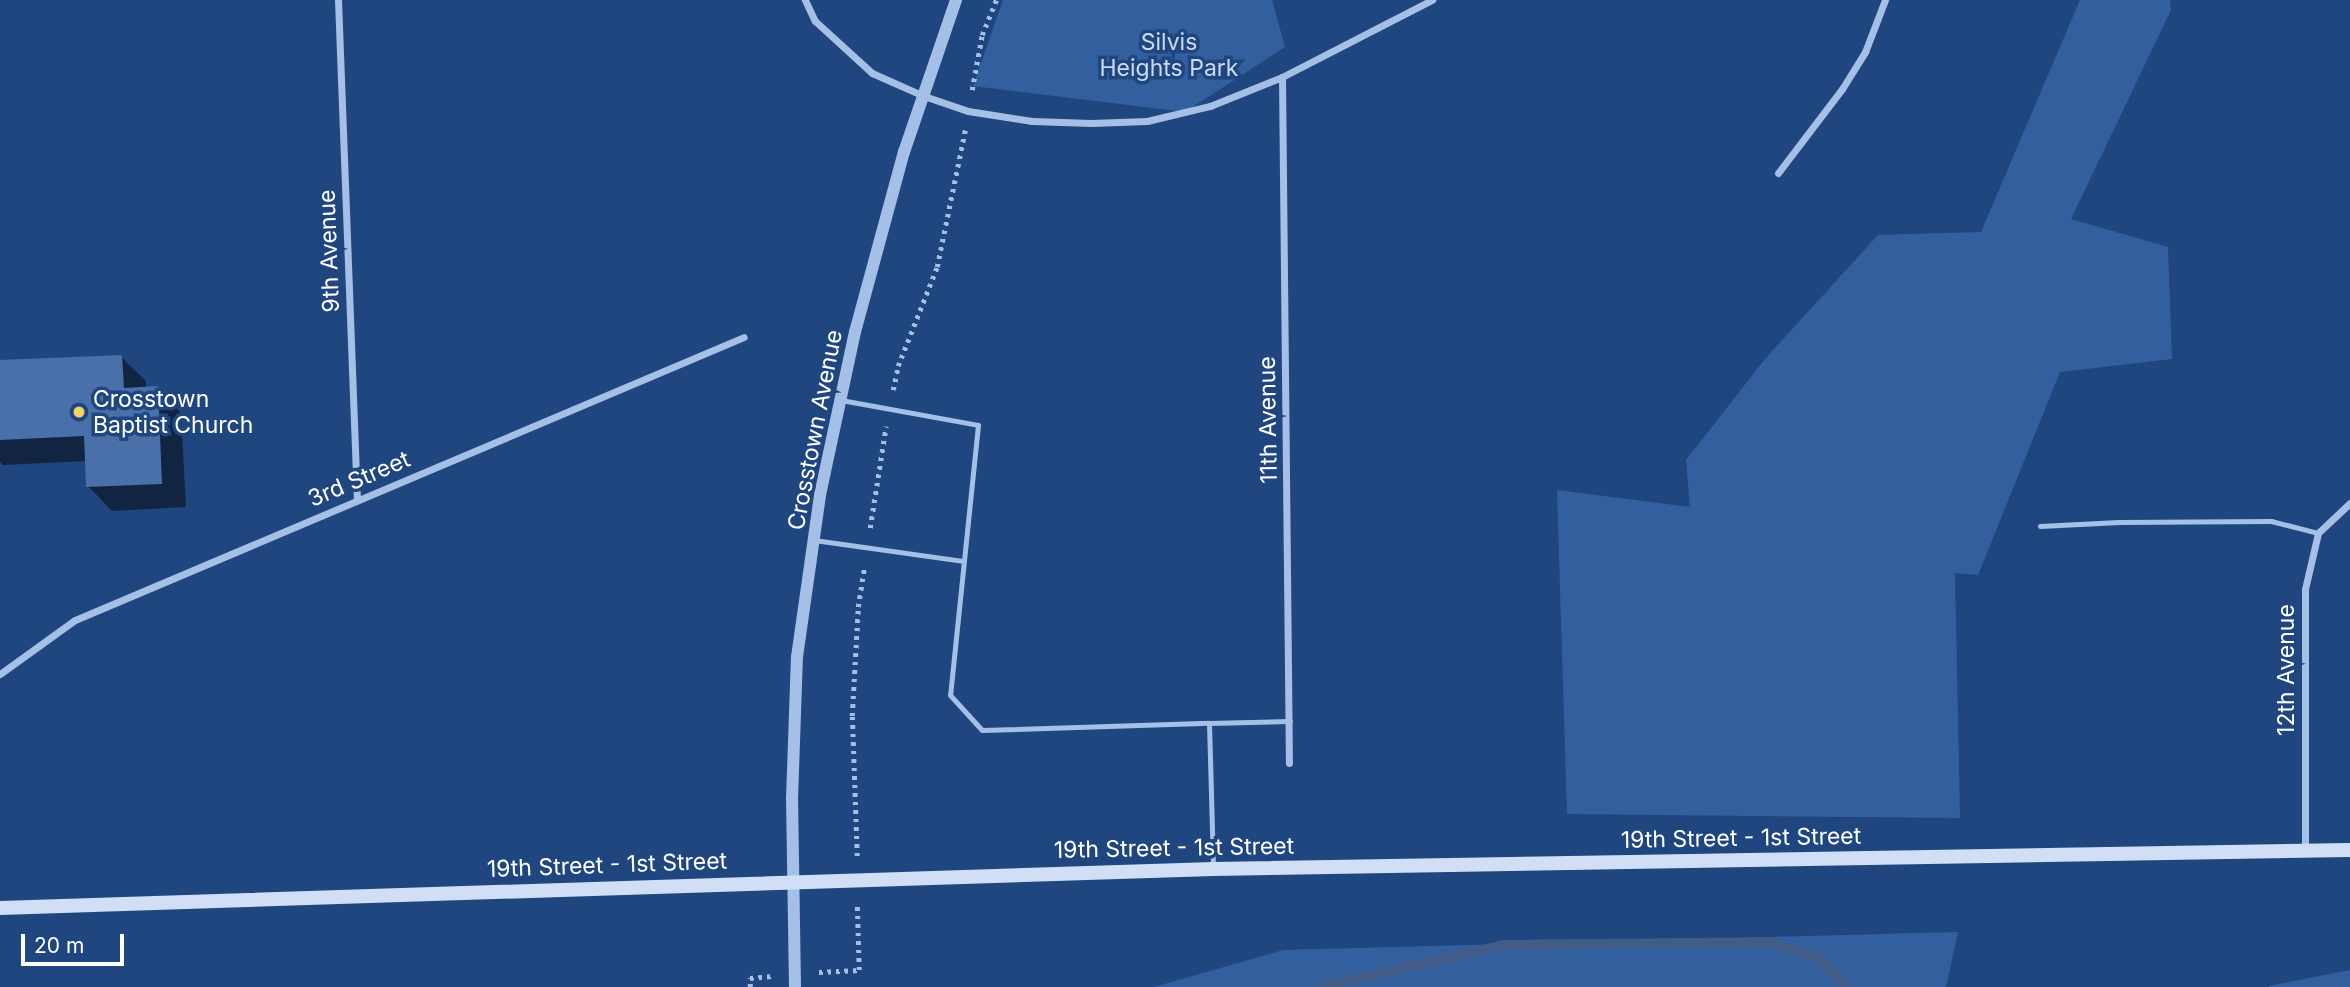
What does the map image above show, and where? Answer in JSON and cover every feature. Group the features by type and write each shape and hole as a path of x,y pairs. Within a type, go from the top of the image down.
{"main road":[{"name":"19th Street - 1st Street","path":"0,908 1213,869 2350,850"}],"street":[{"name":"9th Avenue","path":"338,0 357,501"},
{"path":"805,0 815,20 872,73 924,96 968,111 1032,121 1147,121 1210,106 1282,77 1432,0"},
{"name":"Crosstown Avenue","path":"795,987 792,799 797,657 814,540 855,332 904,152 956,0"},
{"path":"1778,173 1842,89 1865,52 1885,0"},
{"name":"11th Avenue","path":"1282,77 1289,763"},
{"name":"3rd Street","path":"0,674 75,620 744,337"},
{"path":"2318,533 2350,503"},
{"name":"12th Avenue","path":"2305,852 2305,589 2318,533"}],"lane":[{"path":"841,400 978,425 950,695 982,730 1290,721"},
{"path":"2040,526 2119,522 2271,521 2318,533"},
{"path":"814,540 868,545 963,561"},
{"path":"1209,723 1213,869"}],"path":[{"path":"973,86 982,35 996,0"},
{"path":"857,879 852,716 858,607 898,366 937,267 961,151"},
{"path":"835,971 859,970 858,929"},
{"path":"750,978 750,987"}],"green space":[{"name":"Silvis Heights Park","path":"1003,0 1272,0 1285,47 1185,112 973,86"},
{"path":"2080,0 2170,0 2171,10 2071,219 2168,247 2172,359 2060,372 1978,575 1955,573 1960,818 1567,814 1557,490 1690,507 1686,460 1765,359 1878,235 1981,232"},
{"path":"1958,932 1946,987 1154,987 1283,950"},
{"path":"2350,970 2350,987 2269,987 2269,986"}],"building":[{"name":"Crosstown Baptist Church","path":"122,355 124,388 158,386 162,484 86,487 84,436 0,440 0,360"}],"waterway":[{"path":"1320,987 1503,945 1769,942 1821,959 1848,987"}],"place":[{"name":"Crosstown Baptist Church","path":"79,412"}]}
